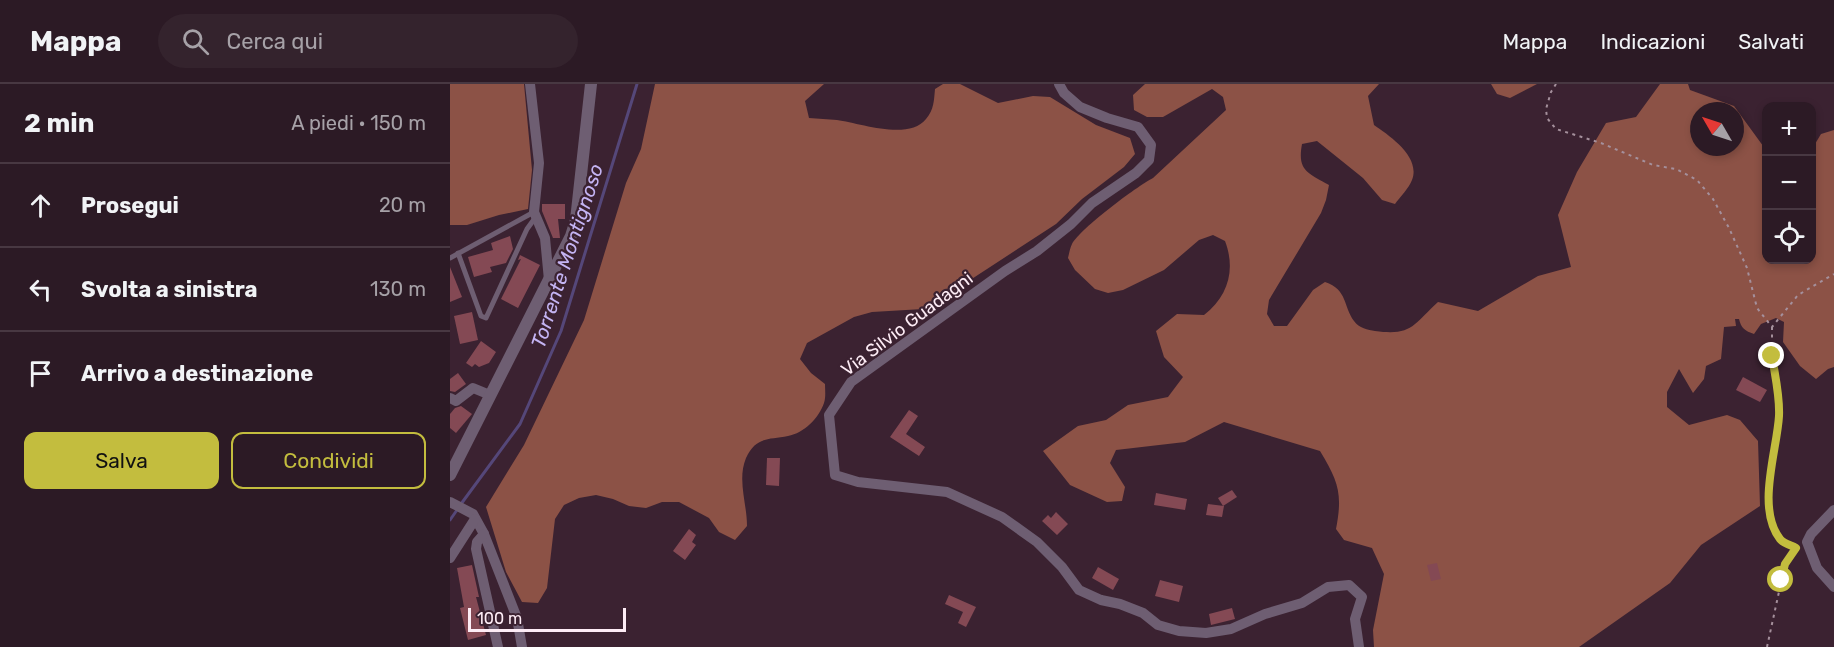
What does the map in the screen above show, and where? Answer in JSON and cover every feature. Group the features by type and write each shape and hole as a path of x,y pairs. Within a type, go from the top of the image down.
{"street":[{"path":"530,84 539,163 535,215 545,238 549,280"},
{"path":"450,475 568,244 576,220 591,84"},
{"name":"Via Silvio Guadagni","path":"1059,84 1080,107 1138,127 1151,145 1149,160 1136,173 1092,203 1071,224 1037,251 851,382 829,415 835,475 858,482 947,492 1002,518 1038,542 1062,567 1079,590 1101,600 1143,613 1158,625 1179,631 1206,633 1231,629 1265,614 1302,603 1329,587 1349,585 1362,597 1355,619 1359,647"},
{"path":"450,398 456,401 473,388 490,395"},
{"path":"450,502 473,515 484,534 517,618 522,647"},
{"path":"1834,510 1811,534 1808,542 1816,568 1834,587"},
{"path":"450,558 473,515"},
{"path":"484,534 477,542 476,549 498,647"}],"lane":[{"path":"458,253 481,316 486,318 535,215"},
{"path":"450,258 535,215"}],"path":[{"path":"1556,84 1546,109 1547,118 1556,129 1601,143 1653,165 1676,170 1697,180 1713,200 1739,247 1757,308 1772,327 1772,356 1779,417 1770,470 1768,499 1780,539 1796,548"},
{"path":"1772,327 1798,295 1834,274"},
{"path":"1767,647 1785,564 1796,548 1808,542"}],"shaded area":[{"path":"450,84 524,84 532,170 528,209 467,225 450,225"},
{"path":"655,84 824,84 805,101 809,118 837,120 896,130 908,129 926,119 932,108 935,89 943,84 960,84 998,103 1033,96 1050,97 1096,125 1130,138 1135,154 1124,167 1082,199 1056,224 938,301 923,309 872,312 854,317 807,343 800,359 811,373 825,384 822,409 805,428 788,436 759,442 750,451 743,466 742,475 747,526 735,540 719,532 709,518 679,502 662,502 646,508 629,506 596,495 579,498 564,505 555,519 547,588 538,603 522,602 506,572 486,507 524,445 584,320 626,183 641,149"},
{"path":"1145,84 1379,84 1368,96 1374,125 1395,141 1408,155 1414,171 1411,183 1395,204 1382,200 1363,178 1317,141 1302,144 1303,166 1310,174 1329,185 1326,200 1321,213 1269,300 1267,314 1274,326 1287,326 1313,290 1325,282 1338,289 1358,325 1369,330 1387,332 1397,332 1411,327 1438,302 1478,311 1538,276 1571,267 1558,215 1577,172 1606,123 1636,117 1660,84 1688,84 1690,90 1723,102 1690,102 1690,156 1744,156 1744,120 1762,144 1762,264 1816,264 1816,142 1821,134 1834,130 1834,367 1816,379 1800,366 1783,342 1784,322 1776,318 1761,324 1754,334 1744,329 1739,319 1735,319 1736,326 1724,327 1721,359 1706,366 1704,379 1693,393 1679,369 1667,392 1667,407 1689,425 1727,415 1740,420 1758,441 1760,506 1701,545 1670,583 1579,647 1374,647 1373,630 1384,574 1372,548 1344,540 1336,529 1339,496 1335,479 1320,451 1224,422 1185,442 1116,450 1110,463 1125,487 1122,501 1107,502 1070,485 1043,451 1078,426 1106,420 1128,405 1168,397 1183,377 1164,357 1156,331 1177,314 1204,315 1219,300 1228,282 1230,262 1225,241 1213,235 1199,240 1164,270 1123,290 1108,293 1095,289 1075,270 1068,258 1072,244 1086,228 1153,178 1226,110 1223,97 1212,89 1163,117 1147,117 1134,110 1133,95"},
{"path":"1491,84 1537,84 1510,98 1497,94"}],"building":[{"path":"542,204 565,204 565,219 558,219 560,238 553,238 542,211"},
{"path":"510,236 513,249 506,263 490,267 492,272 474,277 468,257 493,250 491,243"},
{"path":"520,255 540,265 518,308 501,299 521,259 518,260"},
{"path":"450,267 462,297 450,302"},
{"path":"472,312 478,340 460,344 454,316"},
{"path":"481,341 496,352 489,363 479,367 475,364 472,367 466,363"},
{"path":"458,373 466,384 455,392 450,391 450,379"},
{"path":"1743,377 1767,390 1760,402 1736,390"},
{"path":"461,406 472,414 456,433 450,428 450,414 455,408"},
{"path":"909,410 918,416 906,434 925,447 919,456 890,437"},
{"path":"767,458 780,458 779,486 766,485"},
{"path":"1232,490 1237,497 1223,506 1218,498"},
{"path":"1156,493 1187,499 1185,510 1154,505"},
{"path":"1208,504 1224,506 1222,517 1206,515"},
{"path":"1056,512 1068,524 1057,535 1042,521 1048,515 1051,518"},
{"path":"689,529 696,535 692,542 696,545 685,560 673,551"},
{"path":"1437,563 1441,579 1431,581 1427,565"},
{"path":"472,565 479,597 476,597 486,635 468,640 460,608 464,607 457,568"},
{"path":"1098,567 1119,579 1113,590 1092,578"},
{"path":"1160,580 1183,586 1179,602 1155,596"},
{"path":"949,595 976,607 966,627 958,623 963,612 945,604"},
{"path":"1232,608 1235,619 1211,625 1209,614"}],"waterway":[{"name":"Torrente Montignoso","path":"461,504 520,424 561,331 637,84"},
{"name":"Torrente Montignoso","path":"450,520 457,510"}],"route":[{"path":"1772,356 1779,417 1770,470 1768,499 1780,539 1796,548 1785,564 1781,580"}]}
